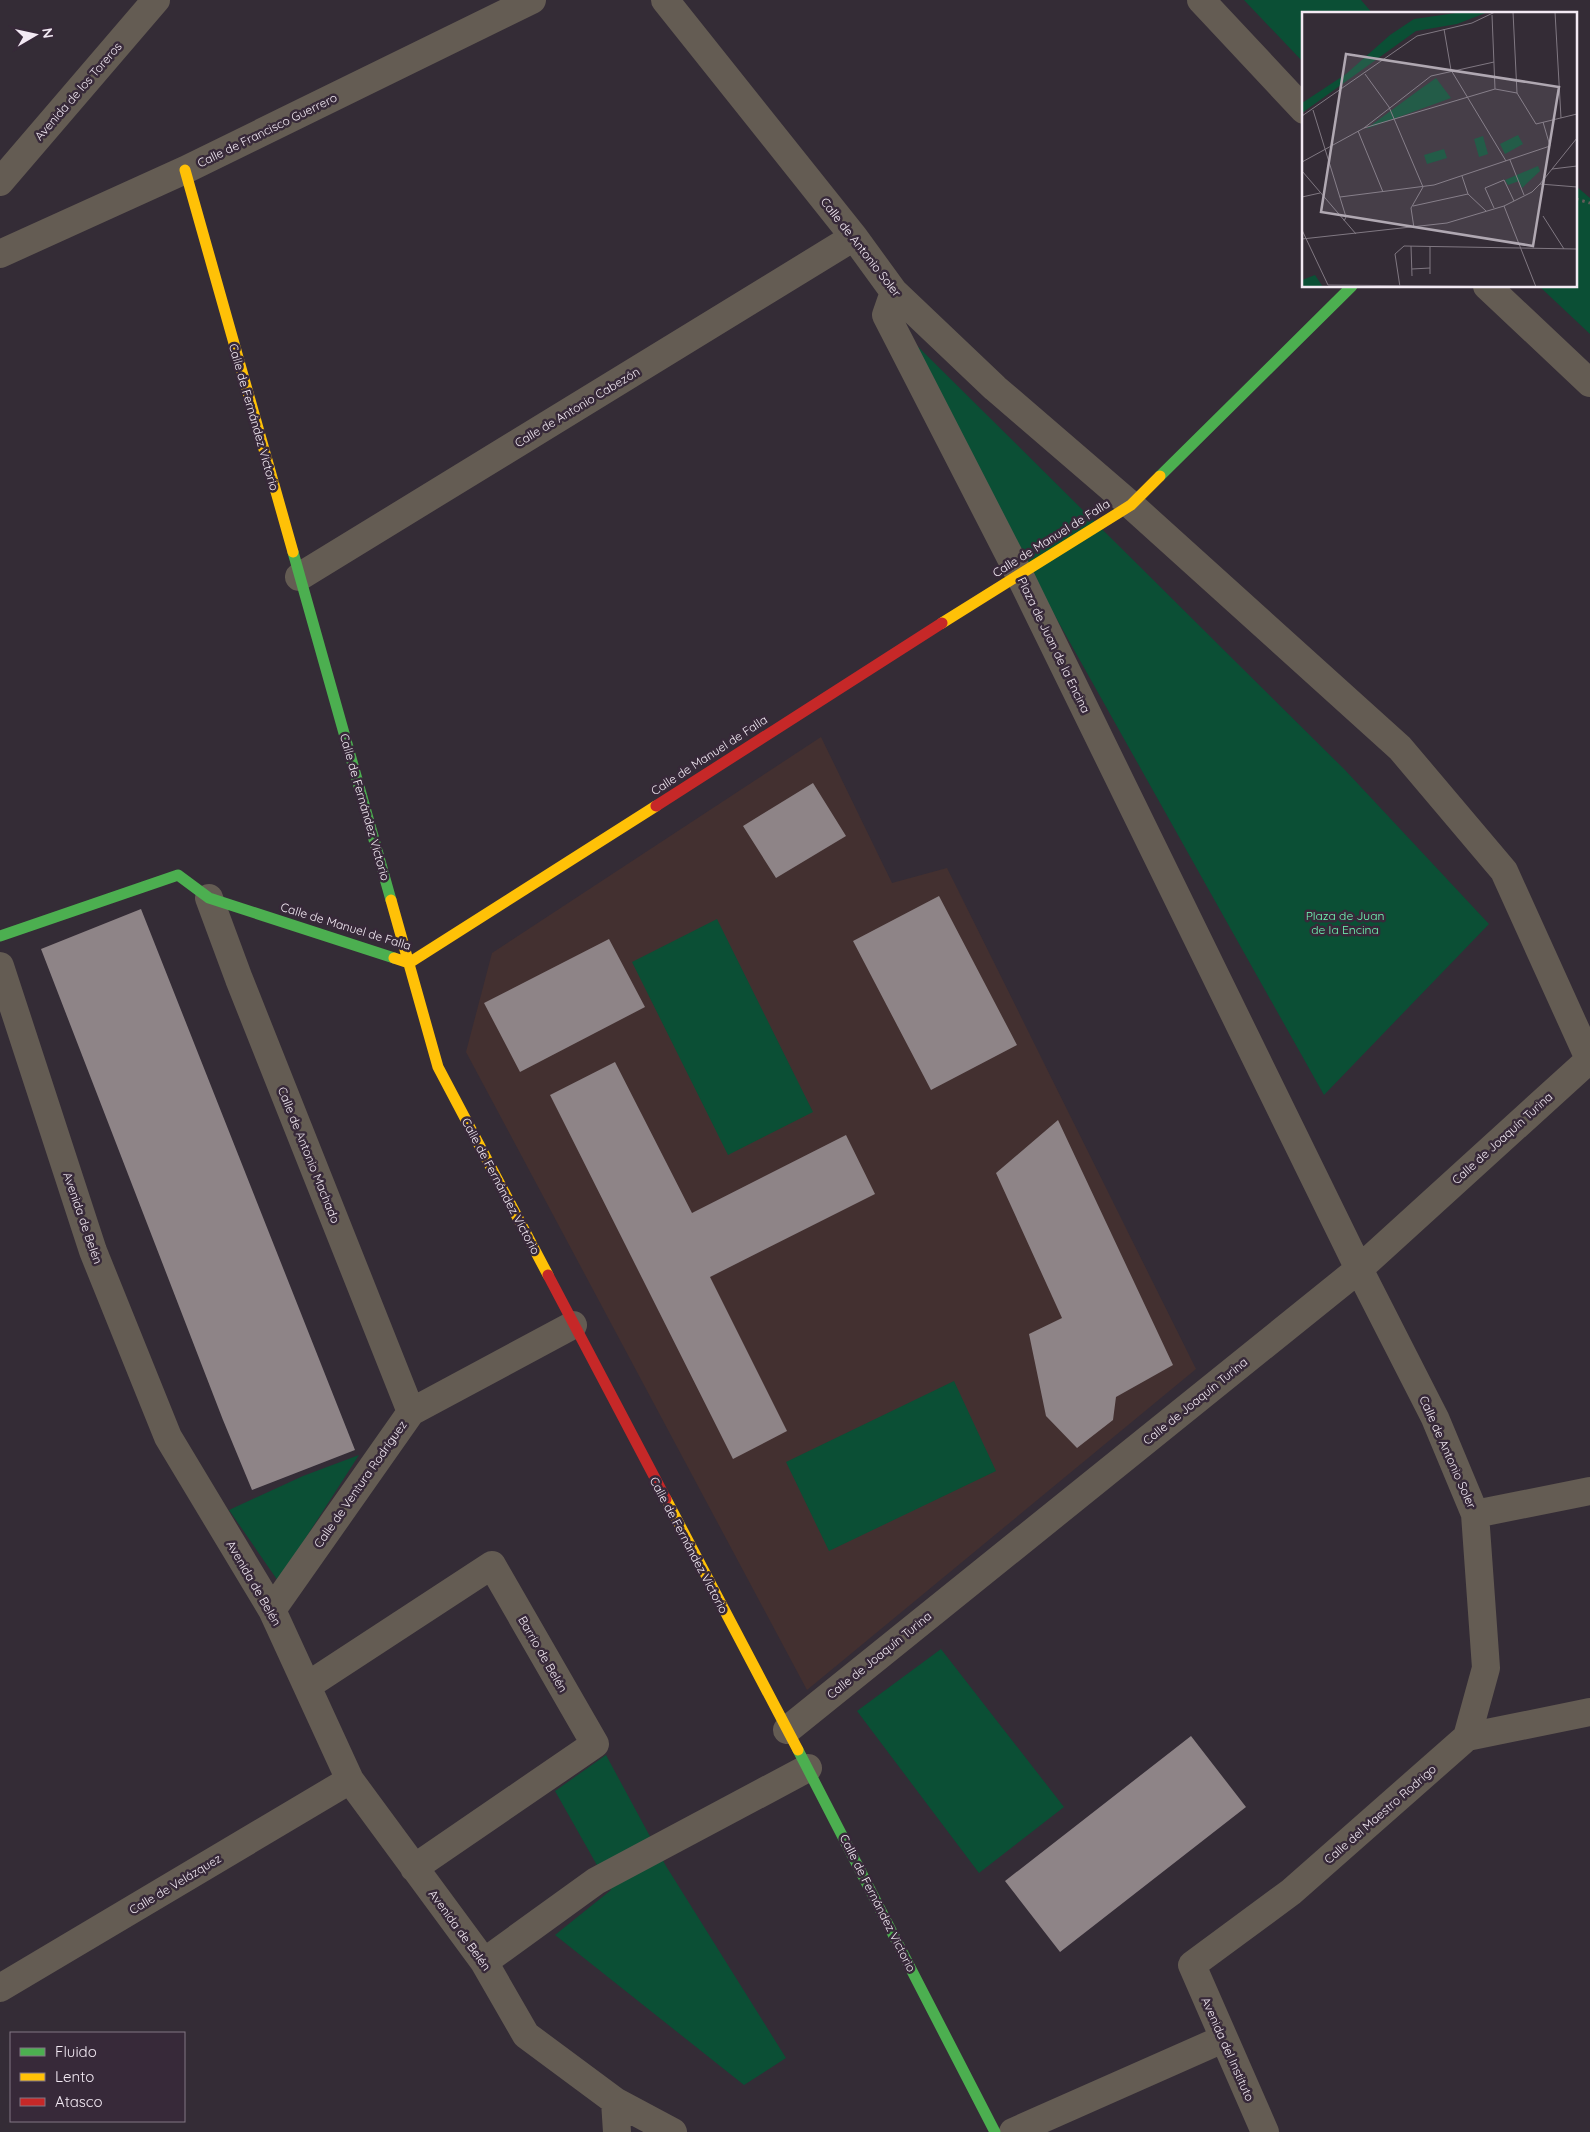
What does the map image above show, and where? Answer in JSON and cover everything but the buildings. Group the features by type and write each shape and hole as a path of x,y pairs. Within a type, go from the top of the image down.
{"street":[{"name":"Avenida de los Toreros","path":"0,182 156,0"},
{"name":"Calle de Francisco Guerrero","path":"0,254 185,170 532,0"},
{"name":"Calle de Antonio Soler","path":"666,0 854,237 894,292 995,388 1132,505"},
{"path":"1201,0 1302,108"},
{"name":"Calle de Fernández Victorio","path":"185,170 438,1067 808,1768 996,2132"},
{"name":"Calle de Antonio Cabezón","path":"299,577 854,237"},
{"name":"Calle de Manuel de Falla","path":"0,936 178,875 209,898 409,963 1019,574 1132,505 1350,288"},
{"path":"1489,288 1590,383"},
{"name":"Plaza de Juan de la Encina","path":"894,292 886,315 1019,574 1359,1269"},
{"path":"1132,505 1400,748 1504,871 1590,1060"},
{"name":"Calle de Antonio Machado","path":"209,898 239,979 411,1412"},
{"name":"Avenida de Belén","path":"0,966 93,1251 168,1437 272,1610 350,1780 484,1962 526,2035 615,2101 673,2132"},
{"name":"Calle de Joaquín Turina","path":"787,1730 1359,1269 1590,1060"},
{"name":"Calle de Antonio Soler","path":"1359,1269 1435,1418 1476,1514 1486,1668 1467,1737"},
{"name":"Calle de Ventura Rodríguez","path":"272,1610 411,1412 573,1325"},
{"path":"1476,1514 1590,1491"},
{"name":"Barrio de Belén","path":"307,1686 492,1566 596,1744 414,1868"},
{"name":"Calle del Maestro Rodrigo","path":"1192,1965 1291,1892 1467,1737 1590,1712"},
{"path":"484,1962 596,1881 808,1768"},
{"name":"Calle de Velázquez","path":"0,1988 350,1780"},
{"name":"Avenida del Instituto","path":"1192,1965 1265,2132"},
{"path":"1013,2132 1223,2039"},
{"path":"615,2101 617,2132"}],"shaded area":[{"path":"821,737 892,883 947,868 1196,1369 807,1690 466,1052 492,953"}],"green space":[{"path":"1244,0 1361,0 1371,12 1302,12 1302,61"},
{"path":"1578,188 1590,198 1590,334 1541,288 1578,288"},
{"name":"Plaza de Juan de la Encina","path":"886,315 1345,770 1489,924 1324,1095"},
{"path":"717,919 813,1112 728,1155 632,962"},
{"path":"954,1381 996,1471 829,1551 786,1462"},
{"path":"359,1455 278,1581 229,1510 303,1476"},
{"path":"941,1649 1064,1807 979,1873 857,1711"},
{"path":"606,1755 666,1866 786,2058 744,2085 555,1935 611,1890 555,1791"}],"traffic: fast":[{"path":"1160,476 1350,288"},
{"path":"293,552 391,900"},
{"path":"0,936 178,875 209,898 394,958"},
{"path":"798,1750 995,2132"}],"traffic: slow":[{"path":"185,170 293,552"},
{"path":"942,623 1131,505 1160,476"},
{"path":"394,958 409,963 656,806"},
{"path":"391,900 438,1067 548,1275"},
{"path":"666,1499 798,1750"}],"traffic: jam":[{"path":"656,806 942,623"},
{"path":"548,1275 666,1499"}]}
